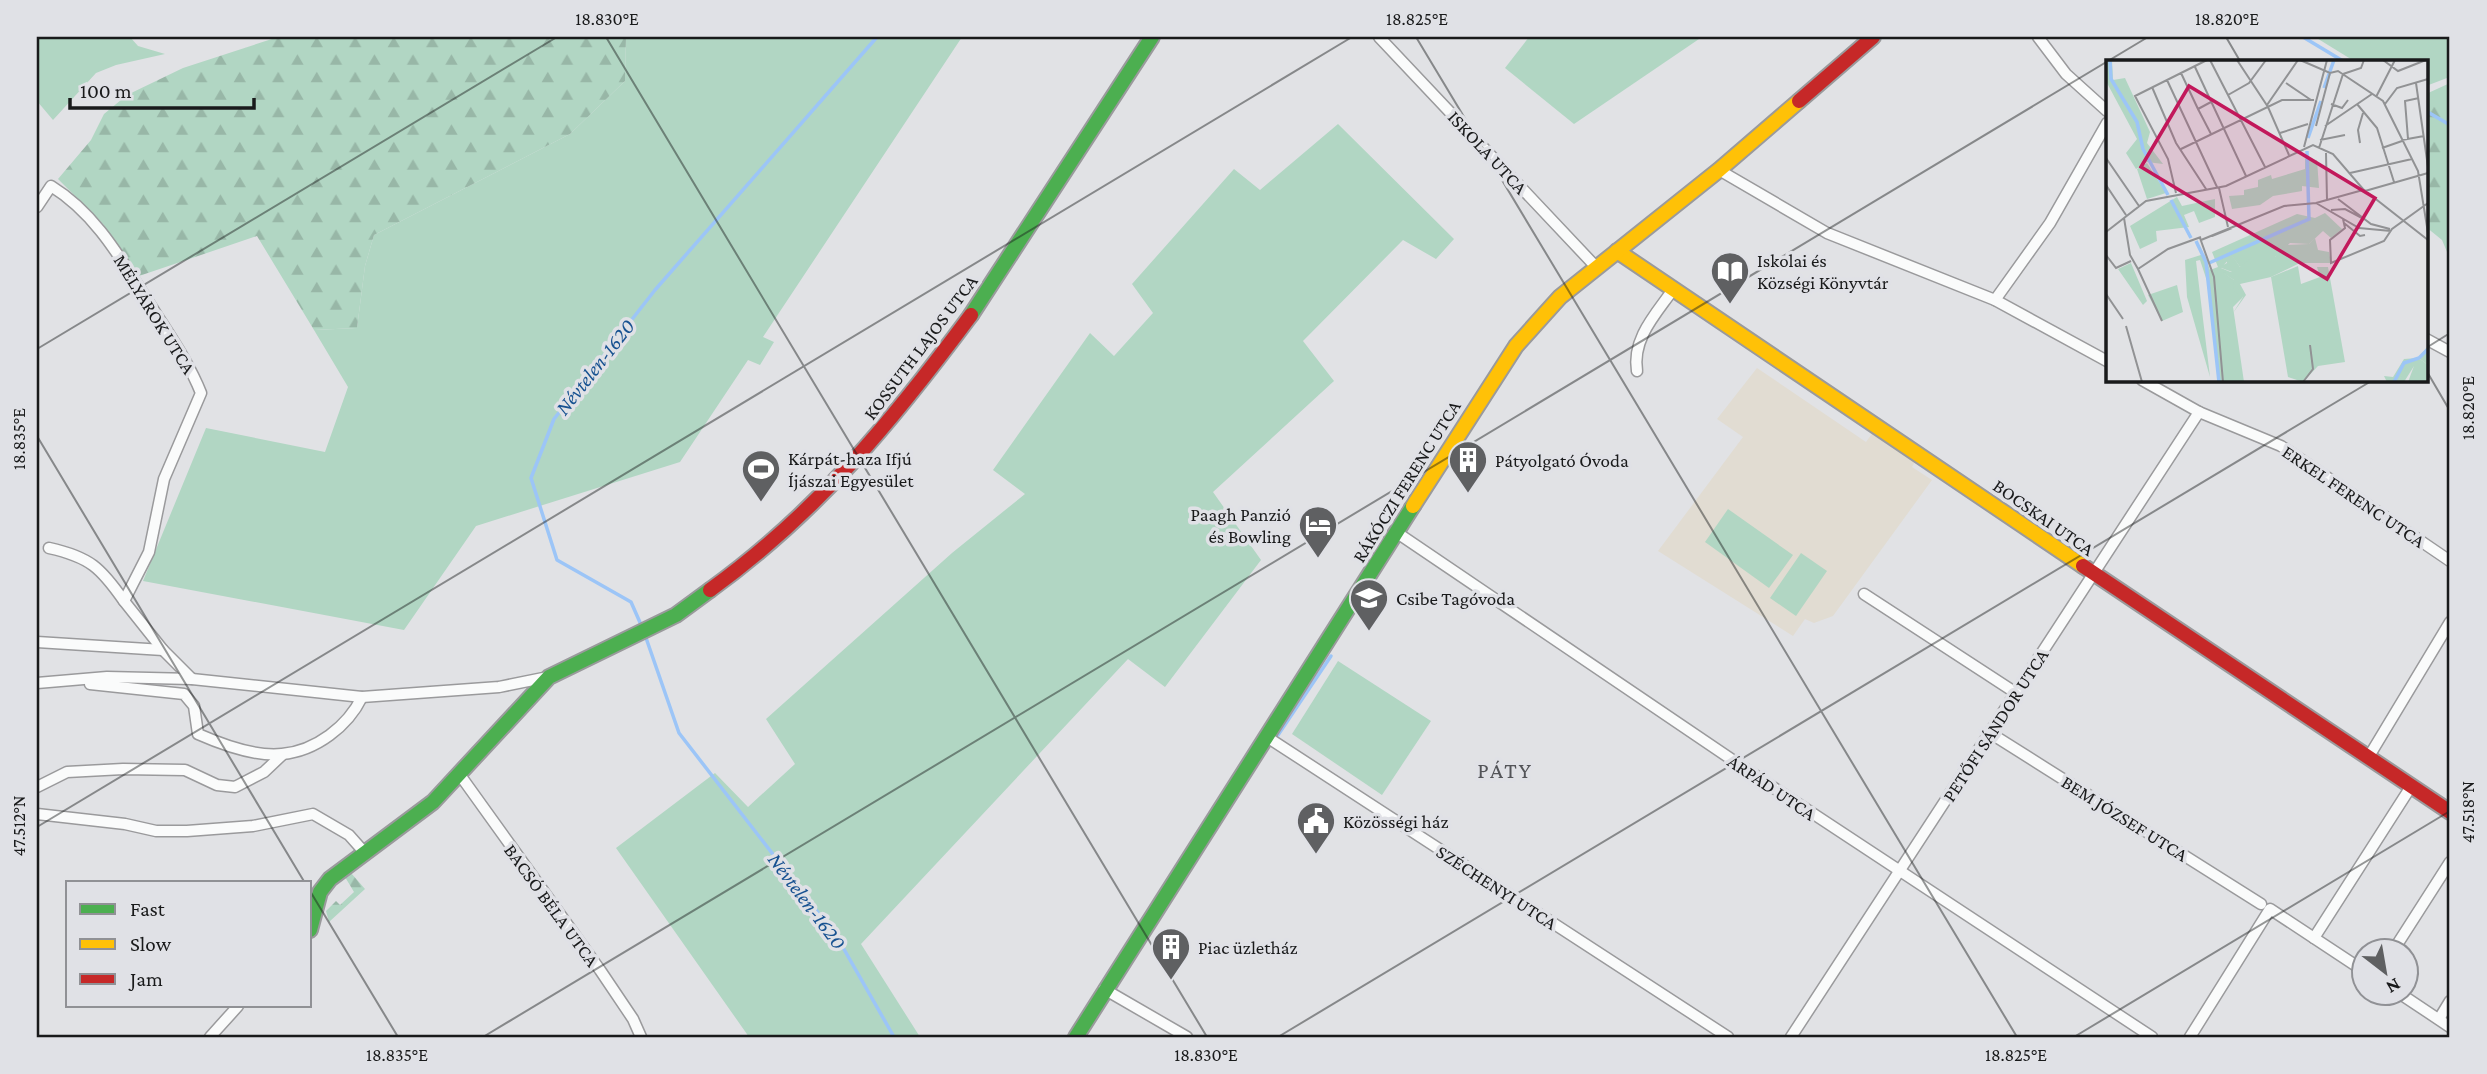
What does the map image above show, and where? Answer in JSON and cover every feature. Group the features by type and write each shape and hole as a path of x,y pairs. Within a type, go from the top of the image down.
{"street":[{"name":"KOSSUTH LAJOS UTCA","path":"312,922 320,892 330,879 433,803 549,677 676,615 741,568 853,465 975,309 1152,37"},
{"name":"ISKOLA UTCA","path":"1379,37 1597,268"},
{"name":"RÁKÓCZI FERENC UTCA","path":"1076,1037 1104,989 1516,346 1560,297 1719,170 1873,37"},
{"path":"2038,37 2066,74 2106,110"},
{"path":"1994,300 2050,223 2106,125"},
{"path":"1719,170 1827,233 1994,300 2106,360"},
{"name":"MÉLYÁROK UTCA","path":"37,207 51,186 72,199 111,244 186,362 201,393 164,479 149,552 124,601"},
{"name":"BOCSKAI UTCA","path":"1617,251 1672,291 2093,575 2368,758 2449,808"},
{"path":"1637,371 1636,357 1645,328 1672,291"},
{"path":"2428,340 2450,352"},
{"name":"ERKEL FERENC UTCA","path":"2146,382 2199,412 2281,446 2450,561"},
{"name":"PETŐFI SÁNDOR UTCA","path":"1791,1037 2199,412"},
{"name":"ÁRPÁD UTCA","path":"1396,532 1899,871 2151,1037"},
{"path":"49,548 85,558 103,571 163,650 192,679"},
{"path":"1864,594 2016,693"},
{"path":"2368,758 2450,622"},
{"path":"37,642 163,650"},
{"path":"37,683 107,677 192,679 362,697 499,687 549,677"},
{"path":"62,682 126,685 184,694 194,706 198,734 238,749 282,755"},
{"path":"37,787 67,772 185,769 217,785 235,787 264,772 282,755 303,748 338,730 347,722 362,697"},
{"name":"BEM JÓZSEF UTCA","path":"1990,733 2350,962"},
{"name":"SZÉCHENYI UTCA","path":"1267,737 1728,1037"},
{"name":"BACSÓ BÉLA UTCA","path":"460,775 600,970 633,1019 641,1037"},
{"path":"2314,938 2412,785"},
{"path":"37,814 125,824 156,831 253,826 313,814 349,835 365,853"},
{"path":"2402,937 2450,862"},
{"path":"2190,1037 2265,906"},
{"path":"1104,989 1187,1037"},
{"path":"2438,1019 2450,1001"},
{"path":"211,1037 237,1007"},
{"path":"2420,1007 2450,1027"}],"shaded area":[{"path":"1757,368 1866,442 1874,431 1916,460 1912,467 1932,480 1833,616 1814,623 1805,619 1793,636 1658,551 1743,437 1717,419"}],"green space":[{"path":"37,37 130,37 138,46 165,54 116,65 96,73 53,120 37,101"},
{"path":"278,37 626,37 625,81 570,134 374,235 365,266 357,328 314,330 257,236 139,276 103,224 58,179 91,140 104,114 127,95 183,68"},
{"path":"626,37 962,37 763,337 774,342 760,365 748,360 680,462 476,526 404,630 143,581 206,428 325,452 348,387 314,330 357,328 365,266 374,235 570,134 625,81"},
{"path":"1529,37 1702,37 1574,124 1505,68"},
{"path":"2315,37 2450,37 2450,72 2447,78 2428,85 2428,60 2352,60"},
{"path":"2450,83 2450,259 2442,240 2428,229 2428,93"},
{"path":"1338,124 1454,239 1436,259 1403,240 1303,341 1334,381 1213,492 1261,560 1165,687 1128,659 861,944 920,1037 749,1037 616,848 715,773 748,807 795,764 766,719 952,553 1025,494 993,470 1090,333 1114,356 1153,313 1132,284 1234,169 1260,190"},
{"path":"1728,509 1793,555 1769,588 1705,542"},
{"path":"1801,553 1827,571 1796,616 1770,598"},
{"path":"1338,661 1431,721 1382,795 1292,734"},
{"path":"351,873 365,889 329,922 326,911 336,901 340,905 354,892 345,877"}],"waterway":[{"name":"Névtelen-1620","path":"642,627 631,602 557,560 531,478 554,419 655,290 877,37"},
{"path":"2303,37 2341,60"},
{"path":"2428,112 2450,125"},
{"name":"Névtelen-1620","path":"645,635 679,733 837,937 894,1037"},
{"path":"1278,735 1331,656"}],"traffic: fast":[{"path":"971,315 1152,37"},
{"path":"1076,1037 1413,506"},
{"path":"312,922 320,892 330,879 433,802 549,677 676,615 710,590"}],"traffic: slow":[{"path":"1413,506 1516,346 1560,297 1719,170 1799,101"},
{"path":"1617,251 2083,566"}],"traffic: jam":[{"path":"1799,101 1873,37"},
{"path":"710,590 785,529 852,463 883,428 971,315"},
{"path":"2083,566 2450,812"}],"place":[{"name":"Iskolai és Községi Könyvtár","path":"1730,305"},
{"name":"Pátyolgató Óvoda","path":"1468,494"},
{"name":"Kárpát-haza Ifjú Íjászai Egyesület","path":"761,503"},
{"name":"Paagh Panzió és Bowling","path":"1318,559"},
{"name":"Csibe Tagóvoda","path":"1369,632"},
{"name":"Közösségi ház","path":"1316,855"},
{"name":"Piac üzletház","path":"1171,981"}],"district":[{"name":"PÁTY","path":"1505,770"}]}
